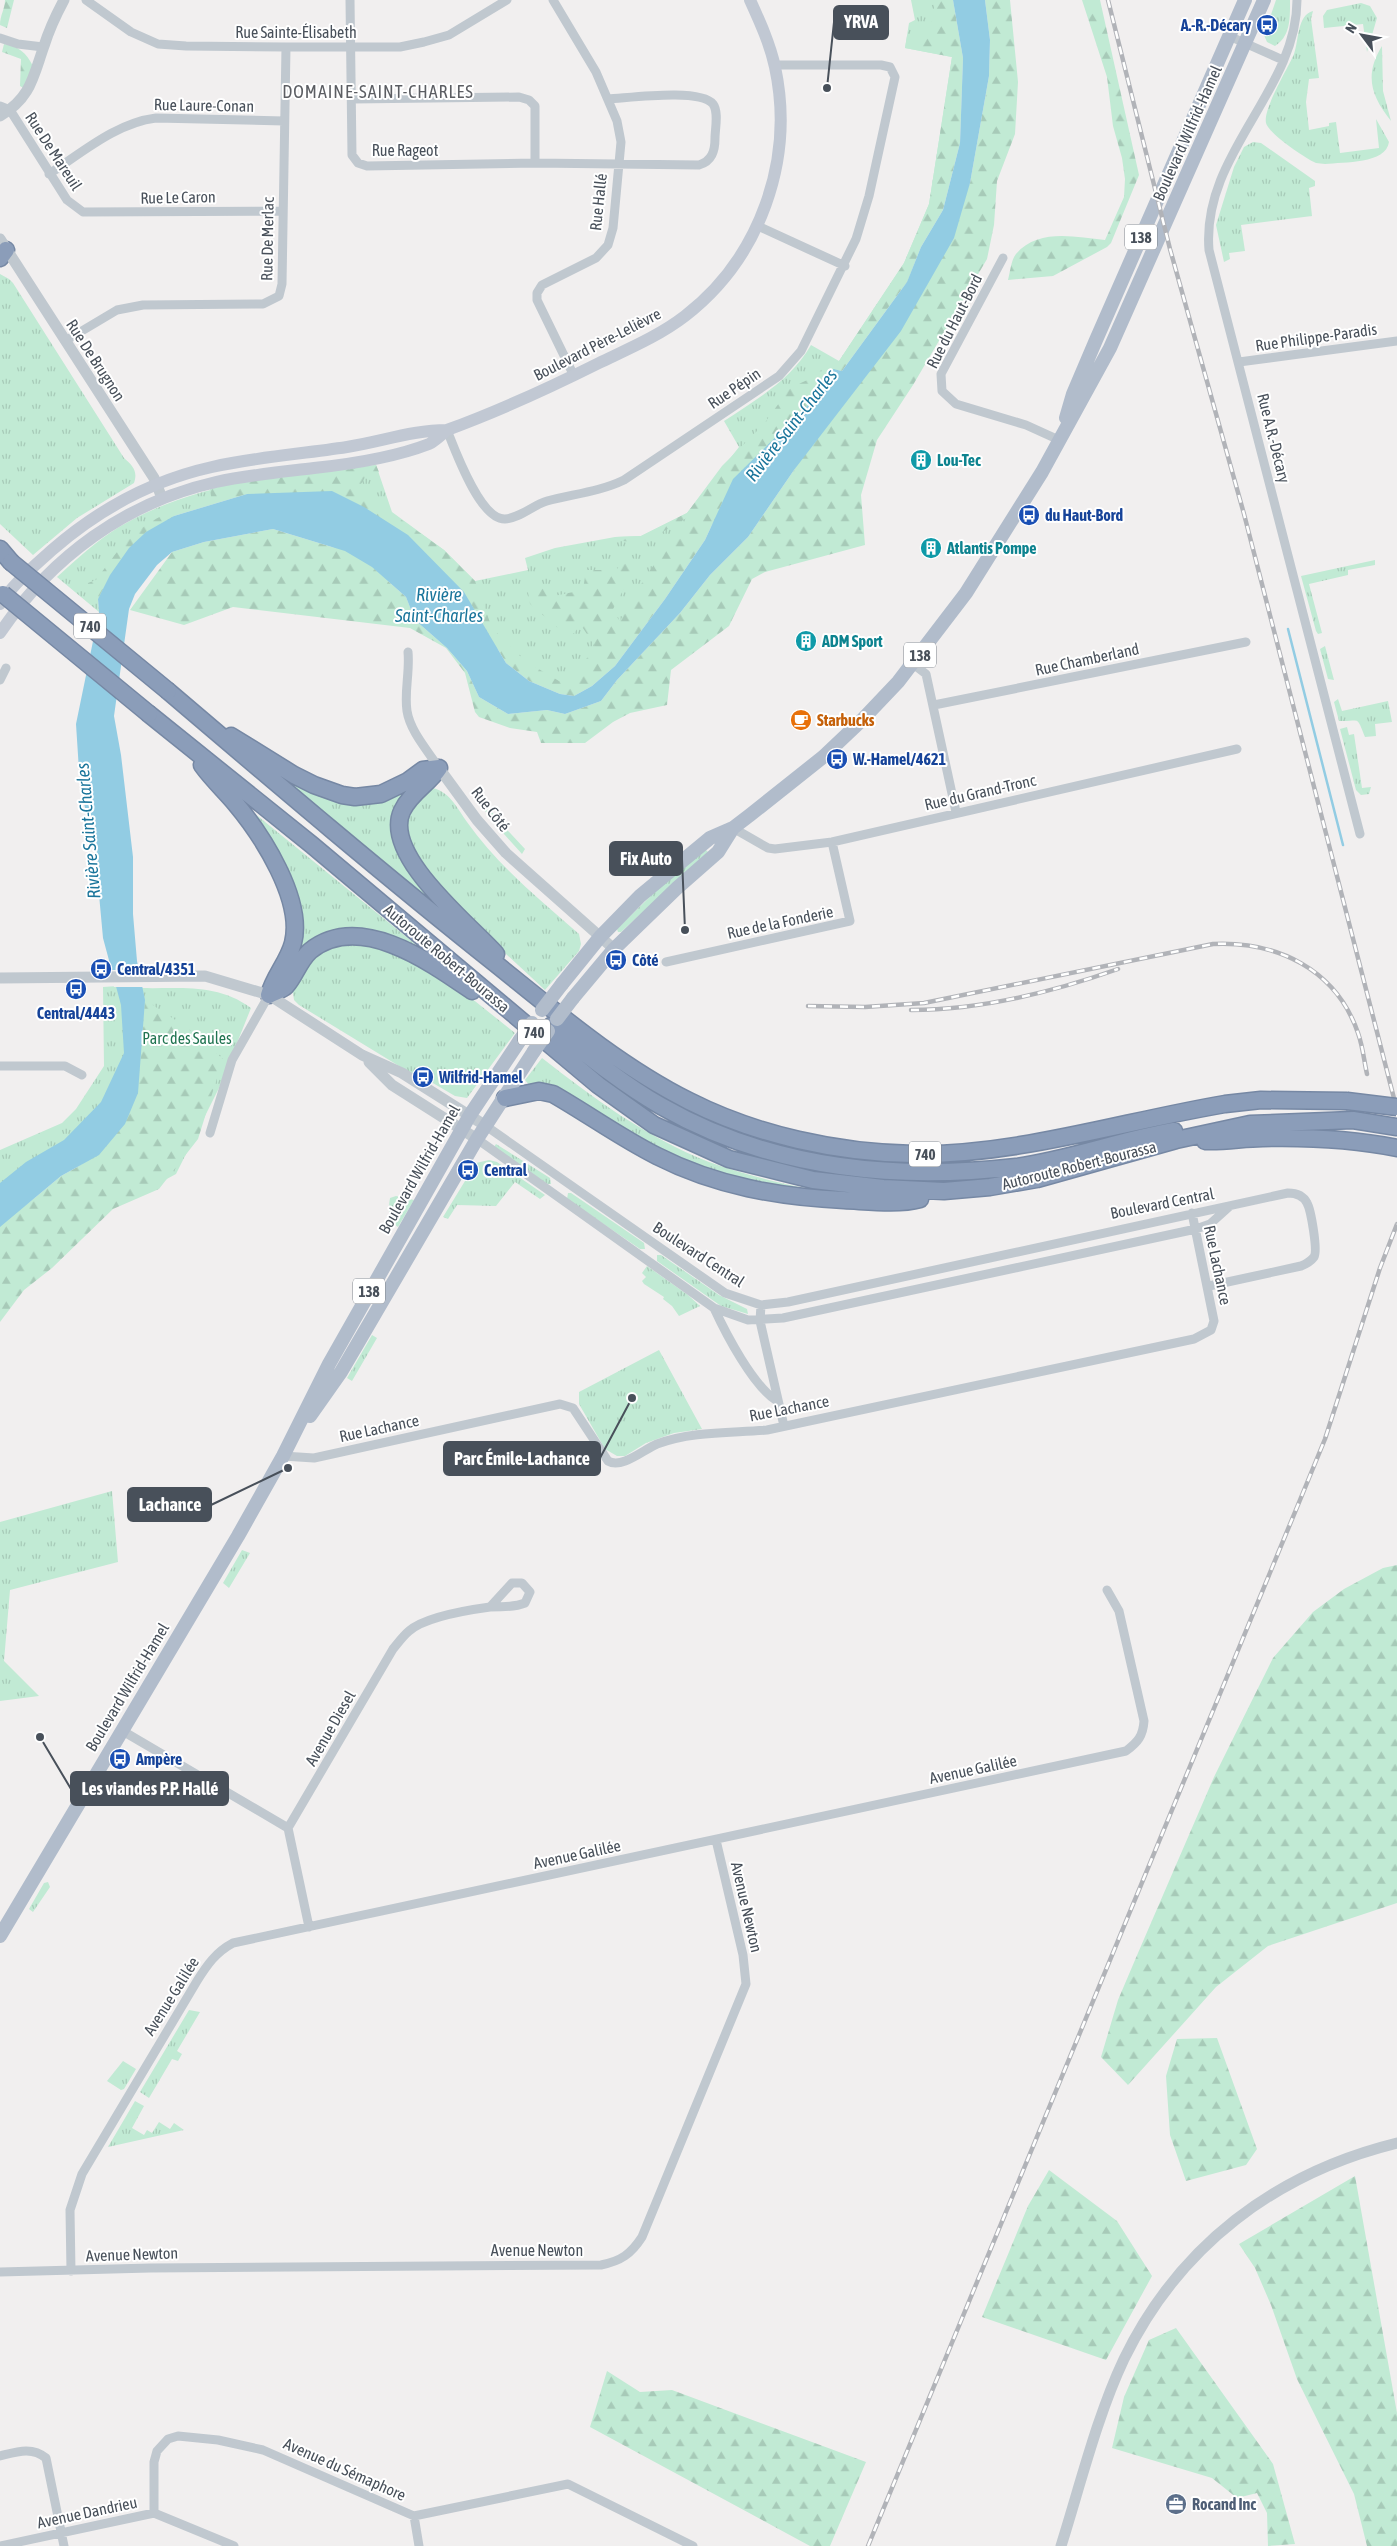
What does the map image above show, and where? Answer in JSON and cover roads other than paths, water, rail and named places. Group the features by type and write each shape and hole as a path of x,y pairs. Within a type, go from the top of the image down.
{"highway":[{"name":"Autoroute Robert-Bourassa","path":"0,549 6,557 168,691 327,827 527,988 634,1069 688,1101 755,1127 820,1144 890,1154 950,1153 992,1149 1167,1114 1261,1100 1347,1101 1397,1107"},
{"name":"Autoroute Robert-Bourassa","path":"1,595 312,845 498,1000 563,1057 626,1106 654,1125 699,1147 756,1167 813,1180 875,1188 944,1191 990,1188 1037,1179 1176,1140 1236,1126 1288,1121 1353,1120 1397,1127"},
{"path":"213,729 239,739 314,785 342,795 355,797 381,794 408,781 423,770 439,768"},
{"path":"186,744 248,820 278,870 288,892 295,919 293,945 273,981 269,995"},
{"path":"439,768 432,779 416,792 402,811 399,832 404,851 425,879 527,988"},
{"path":"269,995 285,986 308,952 319,945 337,938 360,936 396,946 475,993 498,1000"},
{"path":"556,1029 607,1070 660,1105 691,1122 746,1144 785,1156 857,1169 905,1173 1016,1166 1185,1129 1236,1126"},
{"path":"505,1098 539,1091 553,1094 657,1156 714,1180 747,1188 807,1198 864,1201 917,1200 944,1191"},
{"path":"963,1170 1086,1141 1167,1114"},
{"path":"1176,1140 1210,1141 1262,1138 1349,1141 1397,1148"}],"main road":[{"name":"Boulevard Père-Lelièvre","path":"0,633 36,588 87,540 121,518 162,498 216,482 340,465 388,456 430,444 447,430 574,376 645,341 685,315 720,282 740,256 758,226 773,182 780,137 781,108 775,66 764,31 750,0"},
{"name":"Boulevard Wilfrid-Hamel","path":"1059,440 1073,394 1092,349 1245,0"},
{"name":"Boulevard Wilfrid-Hamel","path":"0,1936 238,1536 283,1456 329,1364 461,1130 520,1040 600,936 640,896 710,838 734,828 842,740 879,703 913,664 966,593 996,548 1110,348 1264,0"},
{"name":"Boulevard Père-Lelièvre","path":"1,595 75,531 116,504 156,484 211,467 347,447 425,430 447,430"},
{"name":"Boulevard Wilfrid-Hamel","path":"283,1456 341,1372 477,1140 534,1051 556,1029 573,998 614,949 676,888 718,852 734,828"}],"street":[{"path":"3,111 25,96 35,76 43,47 64,0"},
{"name":"Rue Sainte-Élisabeth","path":"86,0 132,32 158,44 286,47 400,46 441,38 507,0"},
{"name":"Rue Rageot","path":"350,0 353,99 352,155 358,163 367,166 535,163 699,165 708,162 715,142 716,114 714,105 706,99 688,95 608,99"},
{"name":"Rue Hallé","path":"553,0 586,53 608,99 621,142 613,228 608,245 596,258 542,285 537,293 537,300 574,376"},
{"name":"Rue A.R.-Décary","path":"1297,0 1295,29 1283,60 1231,154 1210,210 1207,228 1209,250 1360,834"},
{"path":"1229,36 1283,60"},
{"path":"0,38 18,44 43,47"},
{"name":"Rue De Merlac","path":"65,341 117,310 143,305 263,304 272,302 279,296 282,284 286,47"},
{"name":"Rue Pépin","path":"447,430 470,485 486,508 496,517 503,519 511,518 541,503 606,489 634,474 785,371 802,351 813,332 845,266 869,196 895,76 890,68 881,65 775,66"},
{"path":"353,99 519,97 529,100 534,106 535,163"},
{"name":"Rue De Mareuil","path":"3,111 75,207"},
{"name":"Rue Laure-Conan","path":"49,174 122,127 137,120 156,118 284,121"},
{"name":"Rue Le Caron","path":"75,207 83,212 96,213 283,211"},
{"path":"758,226 845,266"},
{"name":"Rue De Brugnon","path":"2,250 65,341 156,484 162,498"},
{"name":"Rue du Haut-Bord","path":"1003,258 941,374 942,391 956,404 1026,425 1059,440"},
{"name":"Rue Philippe-Paradis","path":"1239,362 1397,341"},
{"name":"Rue Chamberland","path":"934,705 1246,642"},
{"name":"Rue Côté","path":"408,652 409,667 406,709 409,720 439,768 506,853 614,949"},
{"path":"913,664 926,674 956,812"},
{"path":"0,680 6,668"},
{"name":"Rue du Grand-Tronc","path":"734,828 768,848 775,849 832,842 1237,749"},
{"name":"Rue de la Fonderie","path":"666,962 850,921 832,842"},
{"name":"Boulevard Central","path":"0,978 205,976 269,995 362,1055 402,1073 470,1115 725,1293 761,1306 788,1302 977,1259 1230,1206"},
{"path":"210,1133 232,1060 269,995"},
{"name":"Boulevard Central","path":"362,1055 392,1085 477,1140 714,1308 748,1320 760,1321 783,1318 1196,1229 1210,1224 1223,1215 1230,1206"},
{"path":"0,1066 65,1066 82,1075"},
{"path":"558,1197 568,1183"},
{"path":"1209,1286 1301,1266 1315,1256 1316,1248 1308,1204 1295,1193 1230,1206"},
{"name":"Rue Lachance","path":"283,1456 314,1458 560,1404 573,1408 599,1449 613,1464 619,1464 668,1440 696,1435 767,1430 1194,1340 1211,1330 1214,1321 1209,1286 1192,1213"},
{"path":"646,1259 655,1245"},
{"path":"977,1259 981,1276"},
{"path":"761,1306 760,1321 784,1426"},
{"path":"714,1308 724,1330 765,1393 777,1401"},
{"name":"Avenue Galilée","path":"71,2271 70,2210 82,2174 210,1960 233,1943 1126,1751 1138,1742 1143,1731 1144,1720 1119,1610 1107,1590"},
{"name":"Avenue Diesel","path":"288,1828 393,1649 408,1631 424,1622 490,1607"},
{"path":"121,1730 288,1828 309,1927"},
{"name":"Avenue Newton","path":"0,2272 150,2268 601,2265 622,2259 633,2251 642,2237 746,1984 743,1955 716,1840"},
{"path":"1061,2546 1105,2408 1124,2361 1152,2311 1174,2280 1212,2239 1281,2187 1342,2159 1397,2143"},
{"name":"Avenue du Sémaphore","path":"154,2513 154,2462 157,2451 168,2439 178,2436 218,2440 263,2450 414,2516 568,2484 693,2546"},
{"path":"0,2456 33,2451 40,2453 46,2458 64,2546"},
{"name":"Avenue Dandrieu","path":"0,2546 154,2513 234,2546"},
{"path":"414,2516 419,2546"}],"water":[{"name":"Rivière Saint-Charles","path":"953,0 985,0 990,40 989,76 970,183 954,238 901,331 794,470 748,537 710,575 680,613 617,680 601,701 565,714 547,710 508,714 479,697 467,671 447,648 415,620 406,597 372,567 345,551 273,529 204,542 172,552 157,565 135,594 129,609 114,716 121,755 133,857 133,914 137,961 145,1000 138,1093 125,1124 99,1155 61,1176 0,1227 0,1183 26,1162 64,1140 101,1102 124,1053 121,1005 103,938 95,851 80,786 76,724 99,612 98,599 110,575 129,548 146,532 174,516 247,494 332,491 364,507 408,535 464,592 506,663 529,681 560,694 574,696 592,686 615,666 665,599 705,540 733,479 808,405 828,379 827,374 833,369 842,371 907,282 921,247 943,210 960,143 963,58"}],"waterway":[{"path":"1288,629 1343,845"}],"railway":[{"path":"1108,0 1170,249 1244,514 1397,1110"},
{"path":"808,1006 865,1007 924,1003 1213,944 1237,944 1281,954 1301,963 1319,976 1335,992 1348,1011 1360,1038 1367,1074"},
{"path":"911,1010 963,1007 1016,998 1068,985 1118,969"},
{"path":"868,2546 1325,1439 1380,1268 1397,1224"}],"place":[{"name":"A.-R.-Décary","path":"1267,25"},
{"name":"YRVA","path":"827,88"},
{"name":"Lou-Tec","path":"921,460"},
{"name":"du Haut-Bord","path":"1029,515"},
{"name":"Atlantis Pompe","path":"931,548"},
{"name":"ADM Sport","path":"806,641"},
{"name":"Starbucks","path":"801,720"},
{"name":"W.-Hamel/4621","path":"837,759"},
{"name":"Fix Auto","path":"685,930"},
{"name":"Côté","path":"616,960"},
{"name":"Central/4351","path":"101,969"},
{"name":"Central/4443","path":"76,989"},
{"name":"Wilfrid-Hamel","path":"423,1077"},
{"name":"Central","path":"468,1170"},
{"name":"Parc Émile-Lachance","path":"632,1398"},
{"name":"Lachance","path":"288,1468"},
{"name":"Les viandes P.P. Hallé","path":"40,1737"},
{"name":"Ampère","path":"120,1759"},
{"name":"Rocand Inc","path":"1176,2504"}],"district":[{"name":"DOMAINE-SAINT-CHARLES","path":"378,91"}],"park label":[{"name":"Parc des Saules","path":"187,1038"}]}
